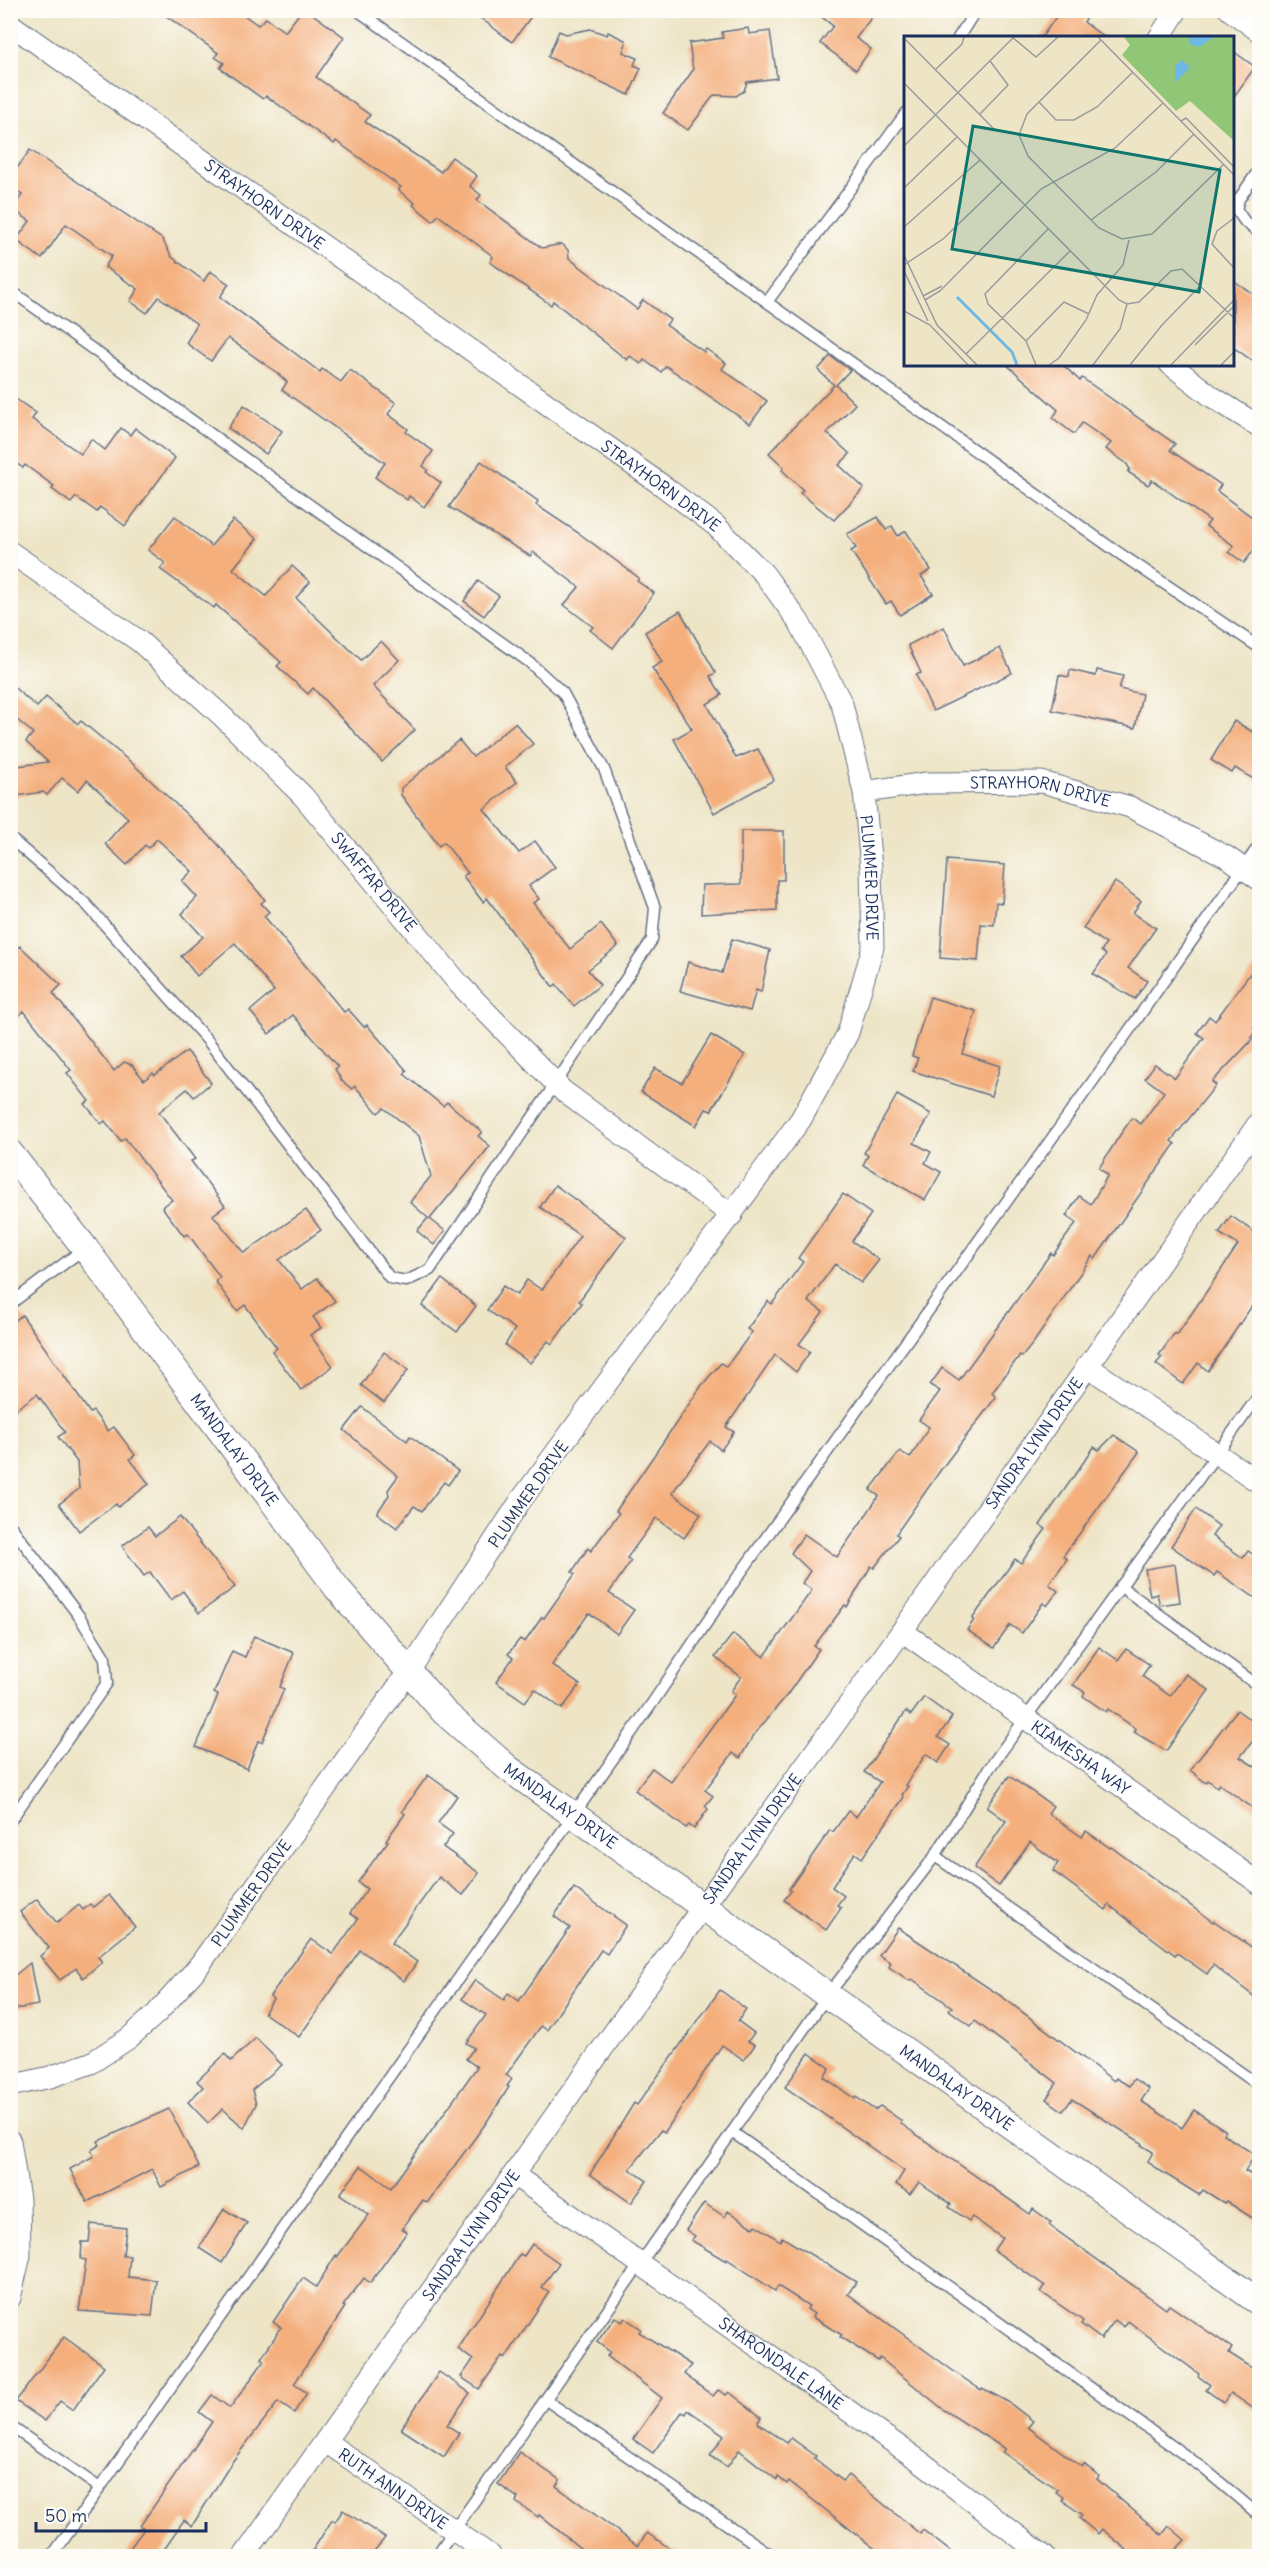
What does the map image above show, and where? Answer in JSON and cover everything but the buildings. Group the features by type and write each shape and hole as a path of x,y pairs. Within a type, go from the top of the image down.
{"street":[{"path":"1160,36 1177,10"},
{"path":"1230,10 1260,32"},
{"name":"STRAYHORN DRIVE","path":"10,24 716,525 764,574 798,622 842,704 864,792 927,783 1042,782 1130,807 1251,874"},
{"path":"1173,366 1211,396 1260,427"},
{"name":"SWAFFAR DRIVE","path":"10,552 139,641 222,716 303,796 459,984 555,1083 732,1215"},
{"name":"PLUMMER DRIVE","path":"10,2086 50,2077 91,2063 129,2038 156,2014 198,1967 409,1671 521,1500 801,1119 848,1033 873,947 871,868 864,792"},
{"name":"SANDRA LYNN DRIVE","path":"244,2556 902,1631 1260,1121"},
{"name":"MANDALAY DRIVE","path":"10,1153 85,1248 337,1588 444,1712 509,1769 1260,2303"},
{"path":"1087,1366 1260,1483"},
{"name":"KIAMESHA WAY","path":"902,1631 1260,1884"},
{"path":"10,2141 19,2199 20,2255 10,2298"},
{"name":"SHARONDALE LANE","path":"514,2175 924,2464 1044,2556"},
{"name":"RUTH ANN DRIVE","path":"326,2442 491,2556"}],"lane":[{"path":"357,10 1110,548 1260,648"},
{"path":"959,36 976,10"},
{"path":"767,302 904,116"},
{"path":"1260,168 1239,199 1236,209 1245,222 1260,233"},
{"path":"10,290 519,655 563,693 604,769 655,908 652,940 430,1270 406,1281 390,1278 208,1041 86,904 10,838"},
{"path":"51,2556 573,1815 732,1585 1007,1203 1251,874 1260,844"},
{"path":"10,1304 85,1248"},
{"path":"436,2556 827,1996 934,1856 988,1770 1215,1453 1260,1394"},
{"path":"10,1525 79,1616 105,1658 107,1683 10,1821"},
{"path":"1120,1586 1260,1687"},
{"path":"934,1856 1260,2086"},
{"path":"732,2132 1203,2468 1260,2516"},
{"path":"546,2400 773,2556"},
{"path":"10,2426 100,2488"}]}
